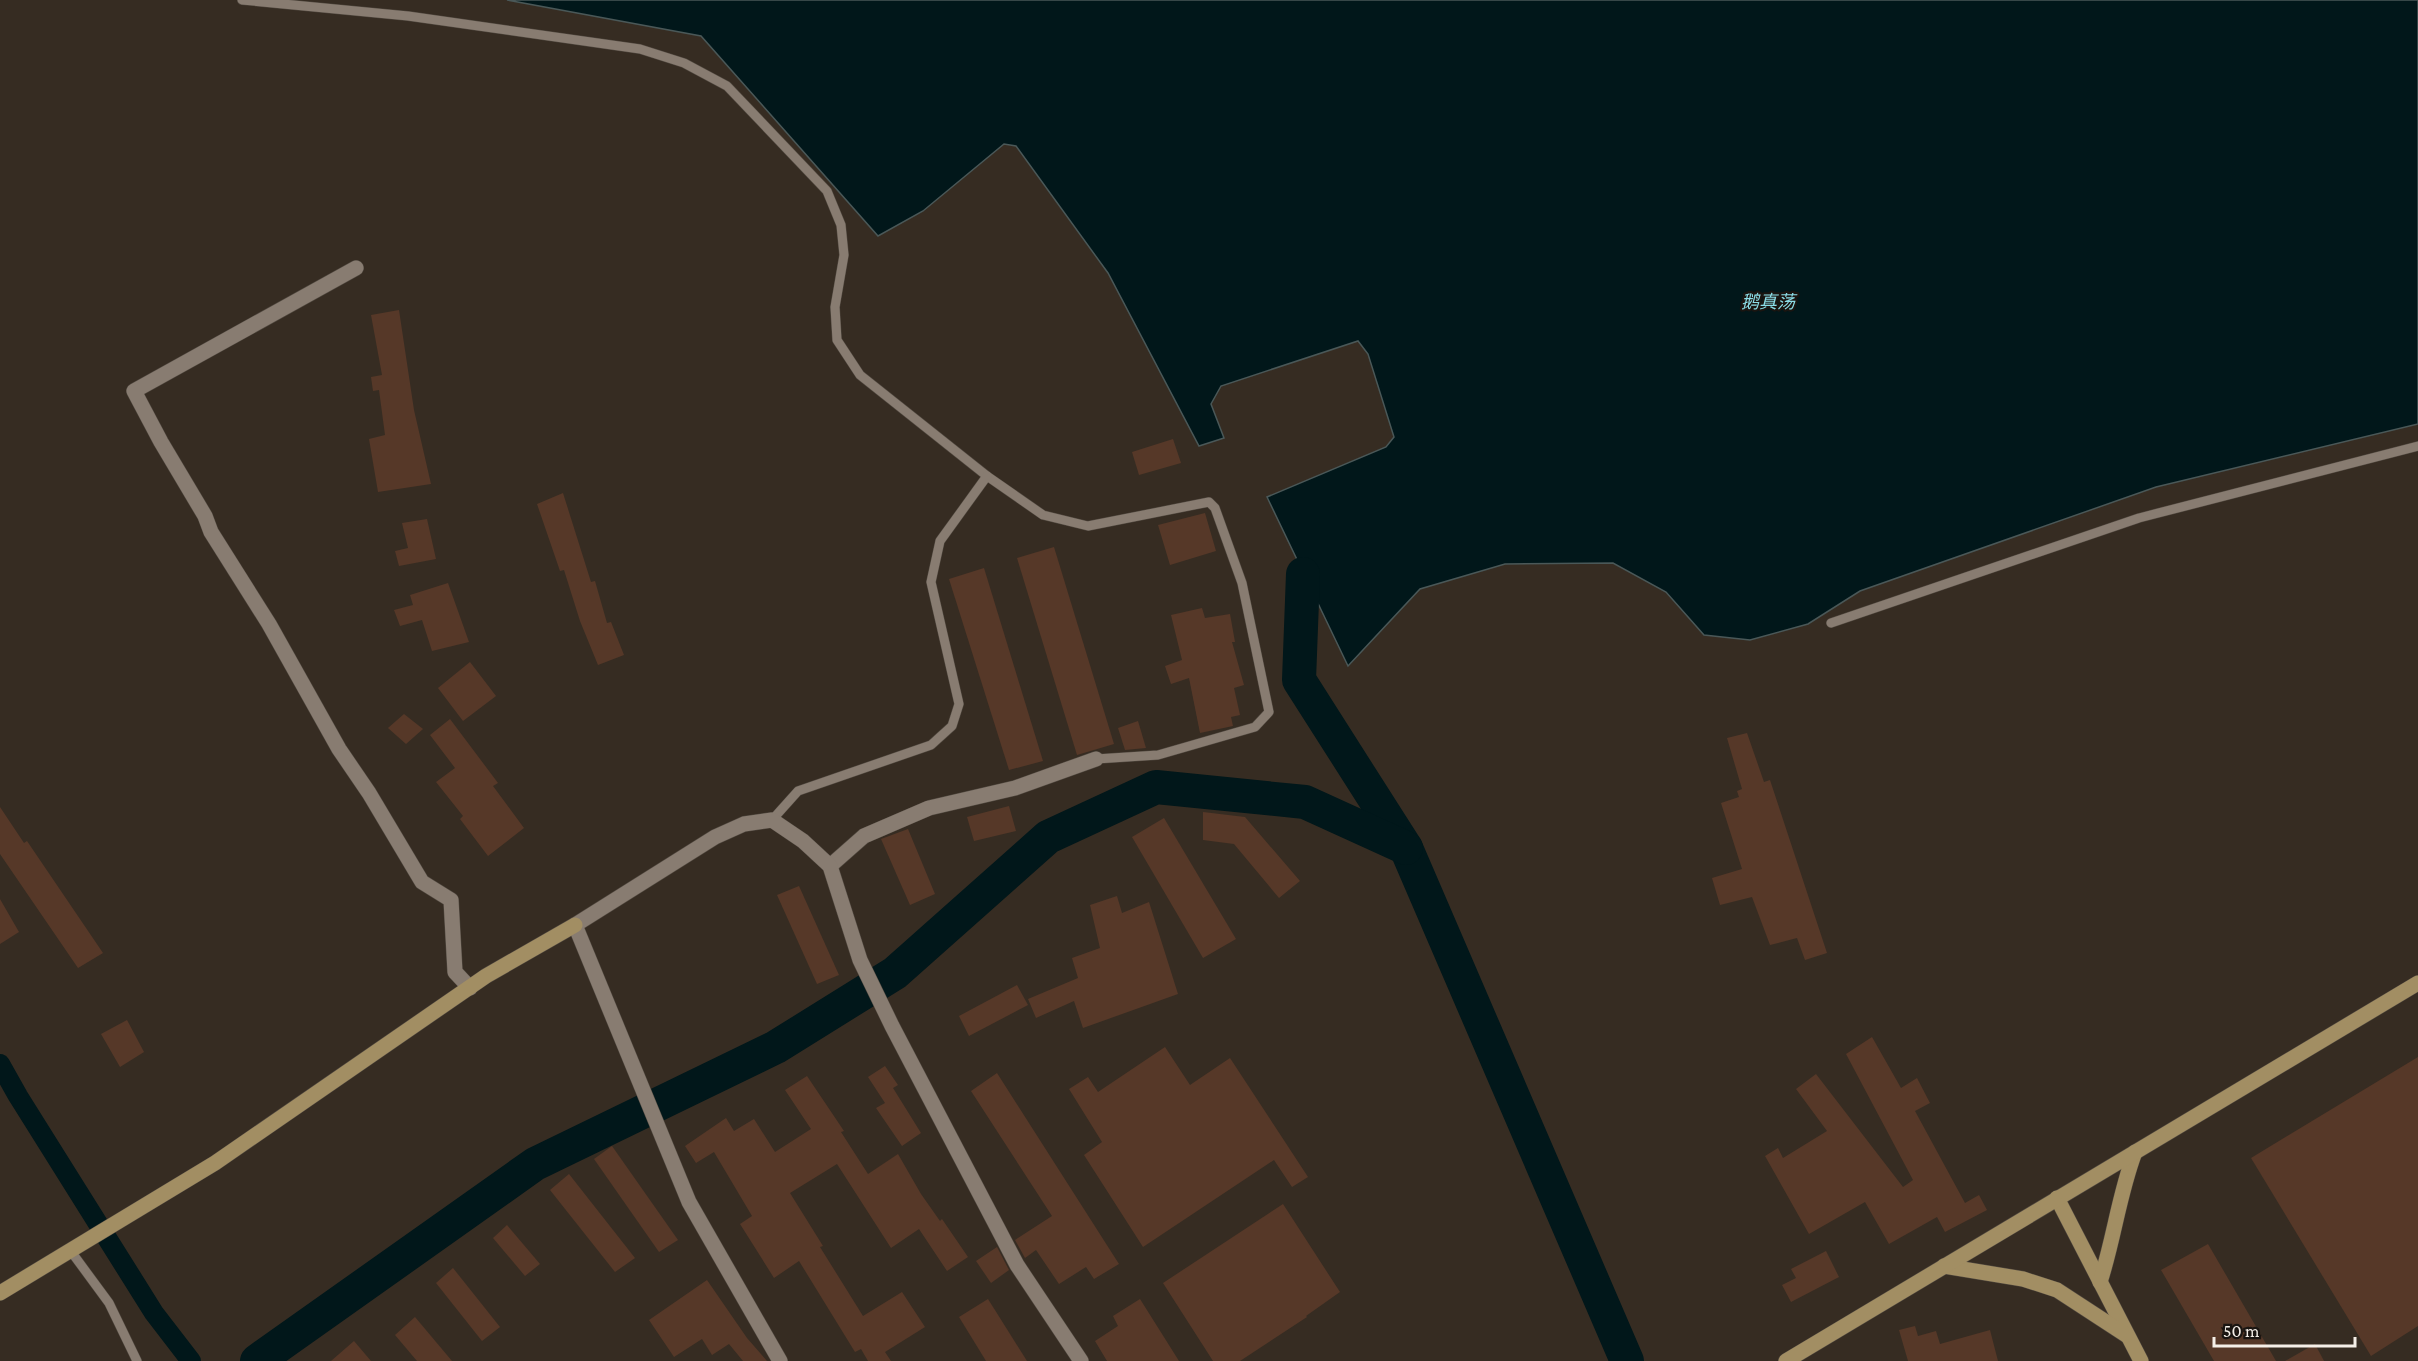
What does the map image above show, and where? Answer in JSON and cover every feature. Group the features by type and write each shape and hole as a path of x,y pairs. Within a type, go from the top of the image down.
{"street":[{"path":"357,268 134,391 161,442 206,516 211,532 269,624 339,749 369,793 422,882 451,900 455,972 470,988"},
{"path":"830,866 864,836 929,808 1015,788 1096,759"},
{"path":"0,1293 215,1163 470,988 575,926 715,837 744,824 772,820 803,841 830,866 860,960 892,1026 1017,1265 1081,1361"},
{"path":"575,926 690,1202 780,1361"},
{"path":"1786,1361 2418,983"},
{"path":"2100,1282 2110,1252 2127,1173 2135,1152"},
{"path":"2057,1198 2141,1361"},
{"path":"1944,1266 2023,1279 2057,1290 2126,1335"}],"lane":[{"path":"242,0 408,16 640,49 684,63 728,86 827,191 841,225 844,255 834,307 837,340 861,375 987,476 1043,515 1088,526 1209,502 1215,508 1242,583 1269,712 1255,727 1158,755 1096,759"},
{"path":"1831,622 2139,518 2418,446"},
{"path":"772,820 798,791 931,745 952,726 959,704 931,582 940,541 987,476"},
{"path":"70,1250 109,1303 137,1361"}],"water":[{"name":"鹅真荡","path":"507,0 2418,0 2418,424 2156,487 1860,591 1808,624 1750,640 1704,635 1666,592 1613,563 1505,564 1420,589 1348,666 1267,497 1386,447 1394,437 1368,354 1358,341 1221,386 1211,404 1224,438 1199,446 1108,273 1016,146 1004,144 923,211 878,236 701,36"}],"building":[{"path":"399,310 414,410 431,484 378,492 369,439 385,435 379,390 373,391 371,377 382,375 371,315"},
{"path":"1173,439 1181,463 1139,475 1132,452"},
{"path":"563,493 591,582 595,581 607,623 611,622 624,655 598,665 580,621 564,570 560,571 537,504"},
{"path":"1205,513 1216,551 1170,565 1158,525"},
{"path":"427,519 436,559 399,566 395,551 408,548 402,523"},
{"path":"1054,547 1114,744 1077,755 1017,558"},
{"path":"984,568 1043,761 1009,770 949,579"},
{"path":"448,583 469,642 432,651 422,620 400,626 394,610 413,605 410,595"},
{"path":"1202,608 1205,618 1230,614 1235,642 1232,642 1244,685 1234,688 1240,715 1231,717 1233,726 1200,733 1189,678 1171,684 1165,666 1182,660 1171,615"},
{"path":"470,662 496,696 463,721 438,688"},
{"path":"404,714 423,729 406,744 388,728"},
{"path":"450,719 498,783 493,786 524,828 488,856 460,819 463,816 436,782 455,768 430,735"},
{"path":"1138,721 1146,748 1125,750 1118,728"},
{"path":"1747,733 1764,782 1770,780 1827,953 1805,960 1797,938 1770,945 1752,897 1720,905 1712,878 1742,869 1721,803 1739,797 1737,791 1742,789 1727,738"},
{"path":"1009,806 1016,831 974,841 967,817"},
{"path":"0,807 24,843 27,841 103,953 78,968 0,854"},
{"path":"1203,812 1245,817 1300,881 1279,898 1234,844 1203,840"},
{"path":"1164,818 1236,939 1203,958 1132,837"},
{"path":"908,829 935,894 910,905 881,839"},
{"path":"799,886 839,975 817,984 777,895"},
{"path":"1117,896 1122,913 1149,902 1178,994 1083,1028 1074,1001 1036,1018 1028,999 1078,978 1072,958 1100,948 1090,905"},
{"path":"0,899 19,932 0,944"},
{"path":"1017,985 1028,1005 969,1036 959,1016"},
{"path":"127,1020 144,1052 120,1067 101,1034"},
{"path":"1872,1037 1901,1088 1917,1078 1930,1103 1915,1111 1965,1203 1979,1195 1987,1210 1945,1232 1937,1217 1889,1244 1865,1202 1809,1234 1765,1156 1778,1148 1783,1158 1827,1131 1796,1089 1816,1074 1903,1187 1913,1180 1846,1054"},
{"path":"1165,1047 1190,1085 1230,1058 1308,1177 1292,1187 1274,1160 1143,1247 1084,1155 1102,1142 1069,1089 1088,1077 1098,1092"},
{"path":"2418,1057 2418,1326 2371,1356 2251,1158"},
{"path":"885,1066 898,1085 893,1088 921,1133 902,1146 876,1108 885,1103 868,1077"},
{"path":"997,1073 1119,1264 1094,1279 1086,1267 1059,1284 1036,1250 1025,1258 1015,1240 1052,1216 971,1091"},
{"path":"807,1076 844,1131 841,1132 868,1174 898,1154 921,1194 940,1221 942,1219 968,1257 947,1271 919,1229 891,1248 837,1164 790,1193 863,1316 902,1292 925,1327 885,1352 891,1361 868,1361 861,1349 855,1352 799,1261 774,1278 740,1224 752,1216 714,1152 696,1163 685,1146 726,1118 734,1131 754,1119 775,1152 811,1129 785,1090"},
{"path":"612,1146 678,1240 659,1252 594,1159"},
{"path":"569,1174 635,1258 615,1272 550,1190"},
{"path":"1283,1204 1340,1292 1307,1317 1240,1361 1213,1361 1163,1283"},
{"path":"507,1225 540,1264 525,1276 493,1238"},
{"path":"2208,1244 2276,1361 2214,1361 2161,1270"},
{"path":"997,1247 1009,1270 991,1283 976,1261"},
{"path":"1826,1251 1839,1277 1791,1302 1782,1285 1796,1278 1791,1269"},
{"path":"453,1268 500,1327 482,1341 436,1283"},
{"path":"707,1280 747,1338 767,1361 743,1361 729,1344 712,1355 702,1339 674,1357 649,1320"},
{"path":"988,1299 1027,1361 986,1361 959,1317"},
{"path":"1140,1299 1179,1361 1107,1361 1095,1341 1118,1326 1113,1316"},
{"path":"415,1317 452,1361 417,1361 395,1335"},
{"path":"1915,1326 1918,1336 1936,1331 1940,1344 1990,1330 1998,1361 1908,1361 1899,1330"},
{"path":"354,1341 371,1361 331,1361"},
{"path":"2315,1344 2324,1361 2285,1361"}],"waterway":[{"path":"1303,574 1299,680 1406,848 1627,1361"},
{"path":"257,1361 535,1164 776,1047 895,973 1048,837 1156,787 1305,802 1406,848"},
{"path":"0,1064 154,1313 191,1361"}]}
